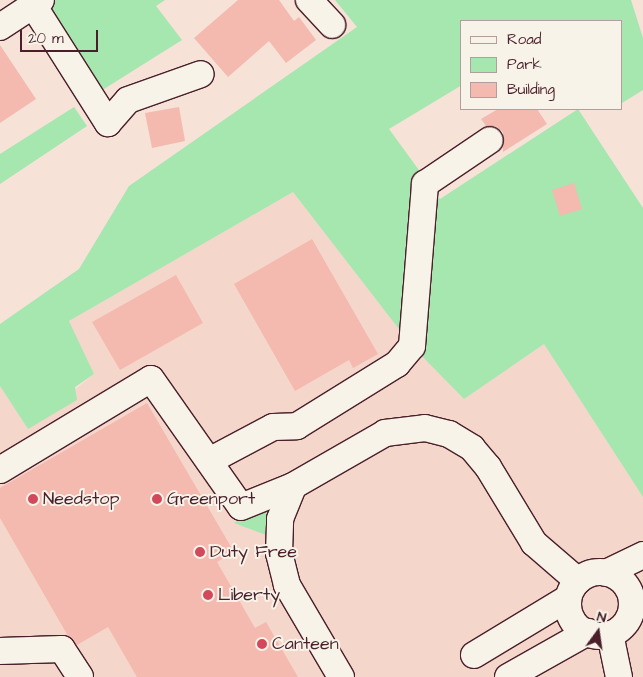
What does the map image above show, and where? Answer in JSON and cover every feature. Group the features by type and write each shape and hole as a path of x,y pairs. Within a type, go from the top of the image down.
{"street":[{"path":"309,0 332,25"},
{"path":"0,27 37,3 108,124 128,100 201,74"},
{"path":"209,461 273,427 297,426 397,364 412,346 426,184 490,140"},
{"path":"0,470 151,379 241,507 293,486 386,433 425,428 449,434 472,448 488,466 534,544 573,589"},
{"path":"293,486 278,534 285,577 341,677"},
{"path":"474,655 573,589 592,573 606,573 643,555"},
{"path":"508,677 627,620 637,601 623,582 606,573"},
{"path":"573,589 566,605 570,615 580,629 599,633"},
{"path":"599,633 619,677"},
{"path":"0,651 62,649 80,677"}],"shaded area":[{"path":"293,192 412,346 464,399 544,344 643,497 643,677 0,677 0,386 28,429 94,374 69,321"}],"green space":[{"path":"41,0 165,0 156,6 182,40 96,94"},
{"path":"335,0 631,0 643,38 643,90 623,102 623,20 460,20 460,86 389,129 440,199 579,110 643,208 643,497 544,344 464,399 412,346 293,192 69,321 94,374 75,387 77,400 28,429 0,386 0,324 79,269 129,186 357,27"},
{"path":"74,107 87,126 0,184 0,154"},
{"path":"282,496 269,536 234,523"}],"building":[{"path":"238,0 279,0 294,21 299,17 316,40 286,63 269,41 228,77 194,38"},
{"path":"0,45 36,99 0,123"},
{"path":"179,107 185,141 152,148 145,113"},
{"path":"496,110 538,110 547,124 503,152 503,132 496,126 486,126 481,119"},
{"path":"574,183 582,209 560,216 552,190"},
{"path":"312,239 378,354 353,368 349,360 295,391 234,284"},
{"path":"176,275 203,323 120,370 92,322"},
{"path":"147,403 234,552 217,562 255,628 266,622 298,677 137,677 108,627 77,645 68,636 0,518 0,488"}],"place":[{"name":"Needstop","path":"33,499"},
{"name":"Greenport","path":"157,499"},
{"name":"Duty Free","path":"200,552"},
{"name":"Liberty","path":"208,595"},
{"name":"Canteen","path":"262,644"}]}
